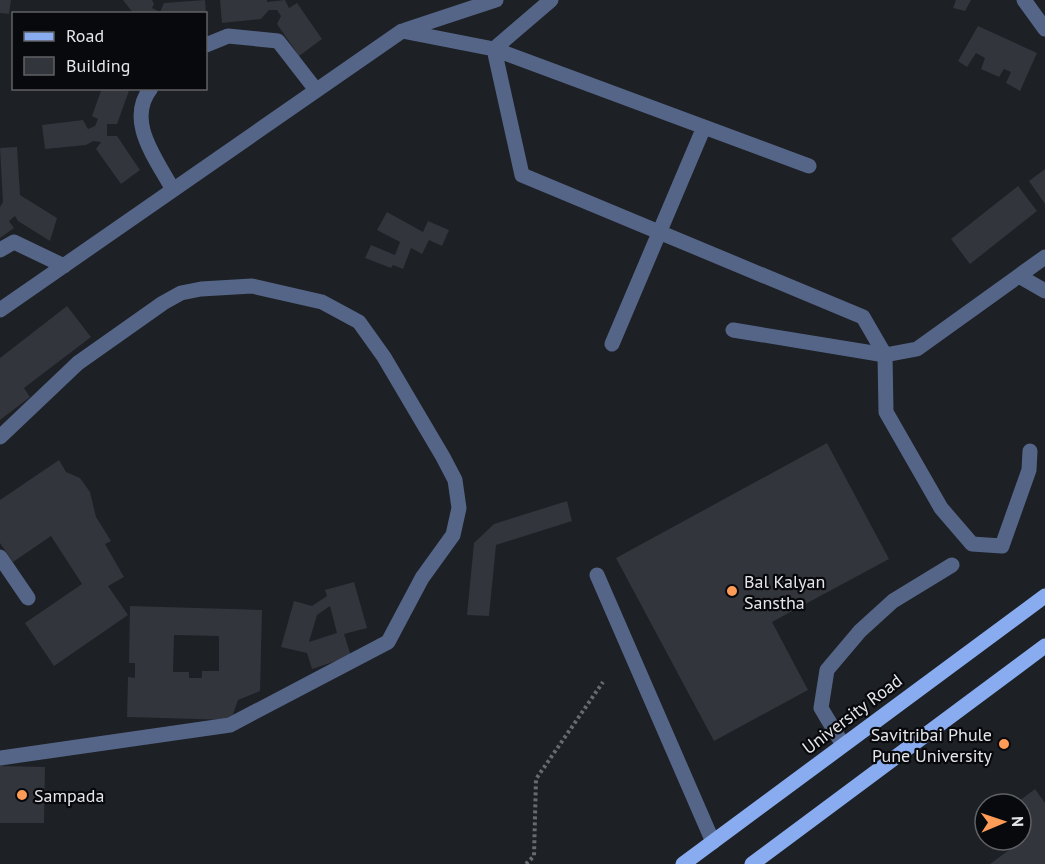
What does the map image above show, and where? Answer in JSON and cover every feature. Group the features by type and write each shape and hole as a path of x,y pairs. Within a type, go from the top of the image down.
{"main road":[{"name":"University Road","path":"683,864 1045,596"},
{"path":"752,864 1045,646"}],"lane":[{"path":"0,310 402,31 496,0"},
{"path":"494,49 551,0"},
{"path":"1024,0 1045,29"},
{"path":"402,31 494,49 809,166"},
{"path":"207,45 228,36 278,41 316,90"},
{"path":"494,49 522,175 863,317 885,355 886,412 941,508 972,544 1002,546 1029,470 1030,451"},
{"path":"149,90 141,101 140,127 172,190"},
{"path":"612,344 704,127"},
{"path":"0,250 14,242 64,266"},
{"path":"733,330 885,355 917,349 1045,257"},
{"path":"1019,276 1045,291"},
{"path":"0,437 78,363 181,292 201,288 252,286 322,302 359,322 384,357 443,457 455,480 459,508 453,535 422,578 388,642 230,725 0,758"},
{"path":"0,557 28,598"},
{"path":"843,745 821,708 827,670 860,631 893,601 952,565"},
{"path":"597,575 713,842"}],"path":[{"path":"526,864 534,856 537,779 603,682"}],"building":[{"path":"0,0 11,0 9,14 0,13"},
{"path":"123,0 152,0 154,4 152,8 160,12 132,12"},
{"path":"205,0 206,12 160,12 164,3"},
{"path":"220,0 267,0 267,2 285,0 289,8 297,3 322,39 299,56 277,24 281,16 277,10 269,10 261,19 222,23"},
{"path":"956,0 971,0 965,11 953,8"},
{"path":"978,26 1037,53 1020,91 1006,83 1011,72 1004,69 999,77 981,69 985,58 976,53 967,67 958,61"},
{"path":"101,90 129,90 117,124 107,124 107,136 117,136 140,170 121,184 96,149 101,142 93,141 86,145 45,149 42,125 83,120 88,129 95,126 98,119 92,116"},
{"path":"17,147 20,195 57,218 50,241 18,221 15,216 9,221 14,228 0,238 0,207 3,202 0,148"},
{"path":"1045,169 1045,204 1029,181"},
{"path":"1018,186 1037,211 970,264 951,239"},
{"path":"387,212 423,232 428,221 449,230 442,246 429,240 422,254 411,248 403,269 393,265 391,268 365,258 371,245 395,255 400,242 377,230"},
{"path":"67,306 91,337 24,388 30,397 0,420 0,358"},
{"name":"Bal Kalyan Sanstha","path":"827,443 889,559 772,622 808,690 714,741 616,558"},
{"path":"59,460 66,472 80,478 90,492 96,517 111,541 105,544 124,577 108,586 128,615 54,666 25,623 82,584 51,536 13,562 0,543 0,500"},
{"path":"567,501 572,521 496,545 489,616 467,615 474,543 494,524"},
{"path":"354,582 367,628 344,634 351,656 312,669 307,653 281,647 294,601 312,606 327,596 325,590","holes":["330,606 337,633 309,642 317,615"]},
{"path":"130,606 262,610 260,691 238,700 231,720 127,717 128,677 135,678 135,663 129,663","holes":["174,635 219,636 219,671 202,671 202,678 189,678 189,672 173,672"]},
{"name":"Sampada","path":"0,766 45,767 44,823 0,823"},
{"path":"1035,789 1045,803 1045,864 990,864 1006,852 1033,852 1033,792 1031,792"}],"place":[{"name":"Bal Kalyan Sanstha","path":"732,591"},
{"name":"Savitribai Phule Pune University","path":"1004,744"},
{"name":"Sampada","path":"22,795"}]}
